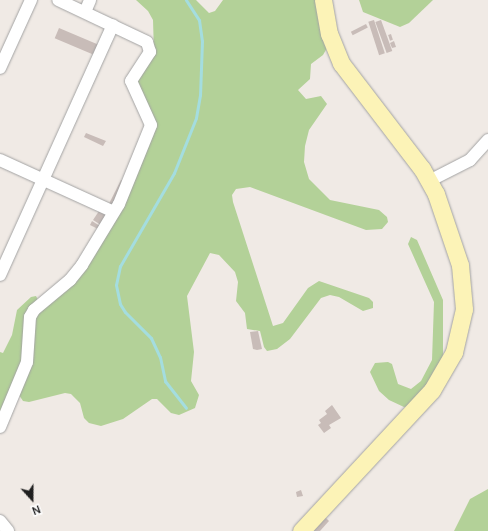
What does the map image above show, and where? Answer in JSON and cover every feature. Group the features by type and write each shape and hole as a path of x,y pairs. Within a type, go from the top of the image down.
{"street":[{"path":"0,68 31,0"},
{"path":"0,427 26,362 29,324 34,310 76,273 114,212 128,185 151,125 131,81 148,57 150,47 143,39 58,0"},
{"path":"85,12 90,0"},
{"path":"301,531 432,390 454,352 462,323 463,279 442,208 429,181 340,63 329,34 323,0"},
{"path":"0,275 113,25"},
{"path":"429,181 470,160 488,140"},
{"path":"0,160 114,212"},
{"path":"0,521 8,531"}],"green space":[{"path":"136,0 196,0 209,13 215,11 223,0 318,0 327,48 323,55 311,64 310,79 298,90 306,99 321,96 327,104 309,130 305,146 304,162 309,179 330,200 379,210 387,217 388,222 382,229 366,230 250,187 236,189 232,195 233,202 273,326 283,323 308,288 319,281 369,298 373,302 373,308 363,311 339,297 330,295 321,298 290,339 277,349 267,351 264,347 260,331 247,329 245,313 236,301 238,282 235,272 219,255 210,253 187,296 194,352 191,381 199,395 195,408 179,415 171,413 157,399 152,399 123,419 101,426 89,423 84,418 80,403 71,394 65,393 29,402 23,401 19,395 34,318 72,283 154,128 136,81 154,53 153,20 148,11"},
{"path":"359,0 433,0 409,23 400,27 363,12"},
{"path":"411,237 417,240 443,300 443,355 440,369 409,406 404,407 389,400 379,391 370,372 375,363 388,362 392,364 398,384 411,389 421,381 432,360 434,302 408,244"},
{"path":"36,296 38,300 24,356 0,417 0,352 3,353 12,335 17,310 31,297"},
{"path":"488,489 488,531 454,531 470,499"}],"building":[{"path":"374,20 385,53 379,55 368,22"},
{"path":"381,20 392,51 387,53 375,22"},
{"path":"366,24 368,28 353,35 351,32"},
{"path":"59,28 99,45 94,55 55,38"},
{"path":"391,34 393,40 390,41 388,35"},
{"path":"394,41 396,47 392,48 390,43"},
{"path":"86,133 106,141 103,146 84,137"},
{"path":"121,180 125,182 113,205 109,203"},
{"path":"99,211 106,215 101,225 93,220"},
{"path":"92,221 100,226 98,229 90,225"},
{"path":"258,331 262,349 257,350 253,349 250,332"},
{"path":"332,405 341,418 329,425 331,428 324,433 318,425 321,423 319,420 327,414 325,411"},
{"path":"301,490 303,496 297,497 296,492"},
{"path":"325,517 329,521 320,531 313,531"}],"waterway":[{"path":"186,0 199,20 202,41 200,95 196,118 174,173 120,266 116,285 120,304 125,312 151,338 160,357 165,381 186,408"}]}
